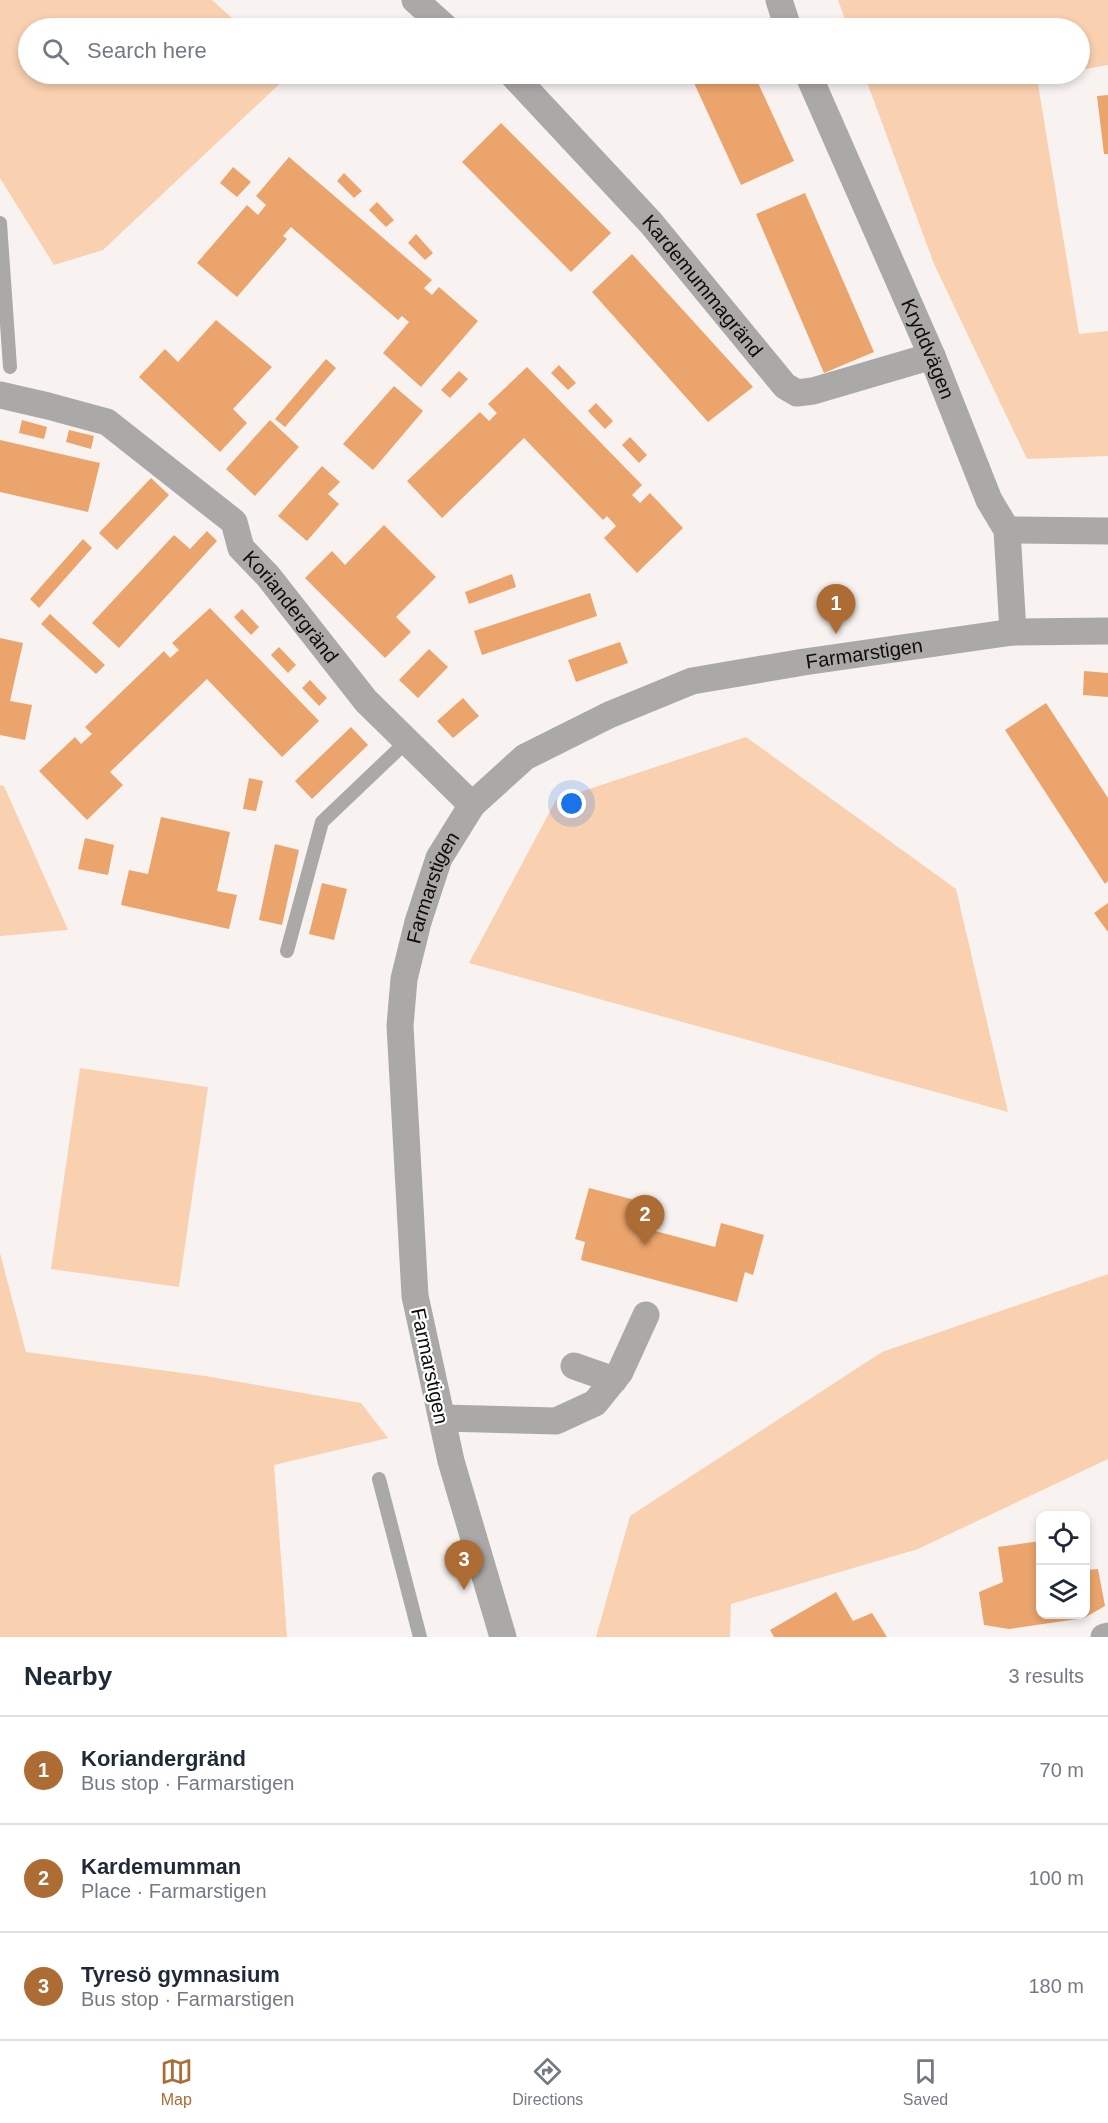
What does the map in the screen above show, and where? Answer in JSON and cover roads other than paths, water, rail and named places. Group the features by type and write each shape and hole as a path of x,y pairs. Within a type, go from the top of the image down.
{"street":[{"path":"414,0 435,18"},
{"name":"Kardemummagränd","path":"523,84 651,223 785,386 797,393 813,391 932,356"},
{"name":"Kryddvägen","path":"812,84 932,356 989,500 1007,530 1013,632"},
{"name":"Koriandergränd","path":"0,395 106,422 234,522 241,548 268,576 366,701 472,805"},
{"path":"1007,530 1108,531"},
{"name":"Farmarstigen","path":"502,1637 451,1461 415,1296 400,1026 404,979 418,922 439,858 472,805 525,757 609,715 693,681 804,662 1013,632 1108,631"},
{"path":"442,1418 556,1421 595,1403 620,1372 646,1315"},
{"path":"574,1366 614,1380"}],"lane":[{"path":"0,223 10,367"},
{"path":"287,951 322,822 406,742"},
{"path":"378,1479 420,1637"}],"place":[{"name":"Koriandergränd","path":"836,634"},
{"name":"Kardemumman","path":"645,1245"},
{"name":"Tyresö gymnasium","path":"464,1590"}]}
